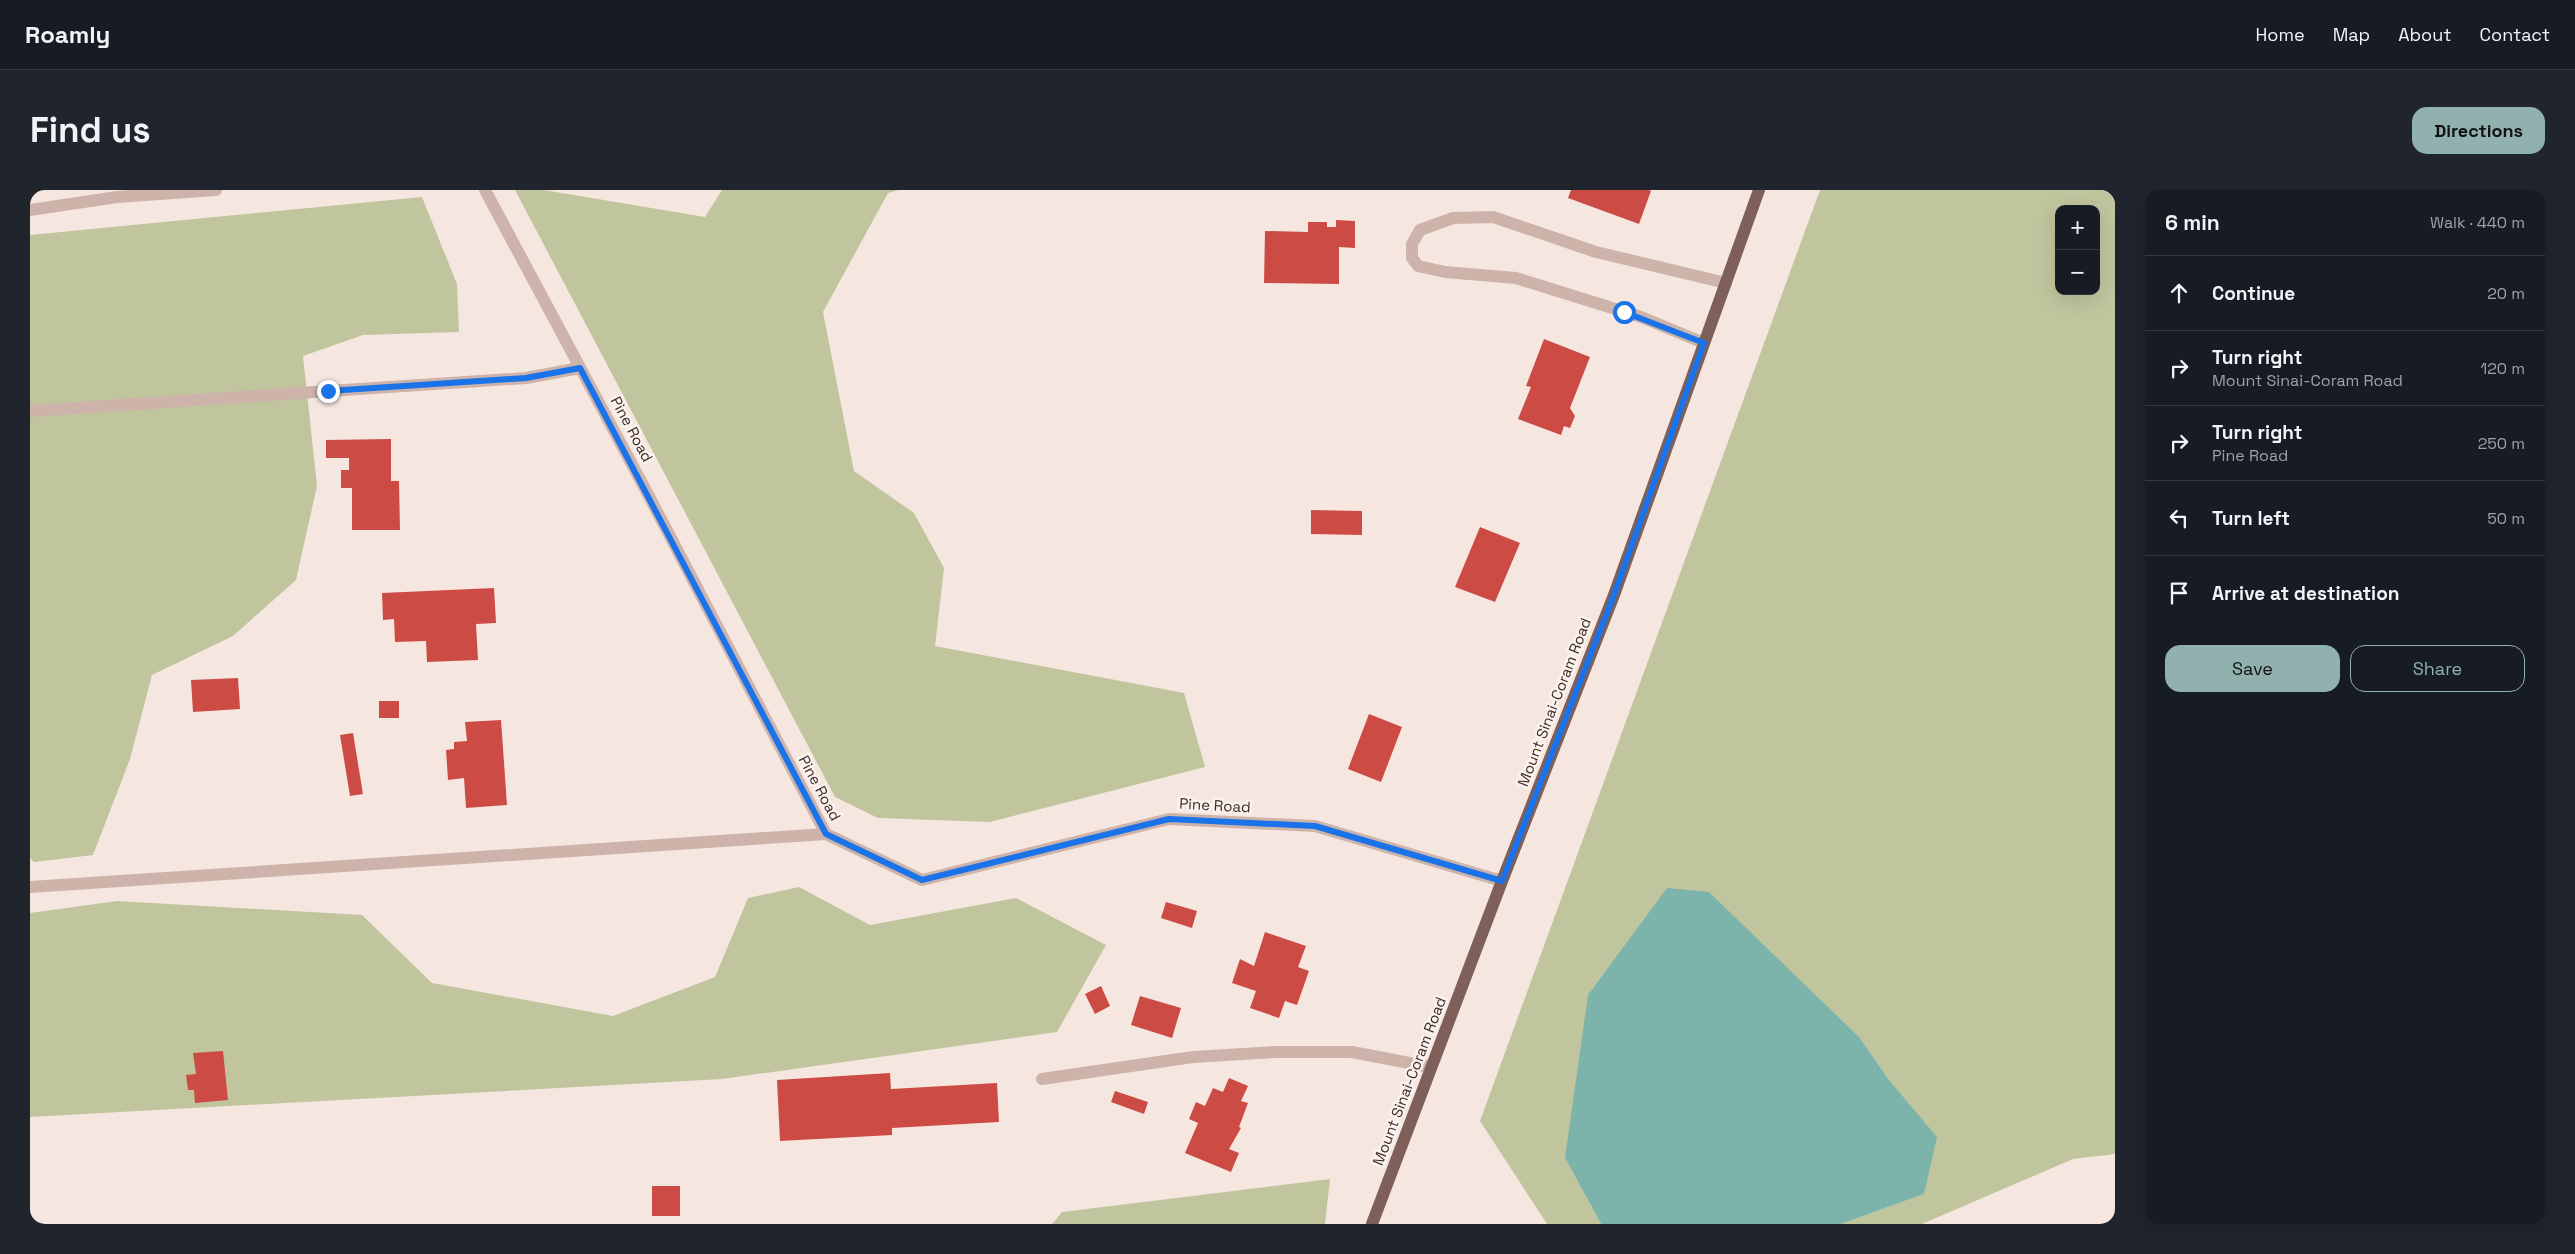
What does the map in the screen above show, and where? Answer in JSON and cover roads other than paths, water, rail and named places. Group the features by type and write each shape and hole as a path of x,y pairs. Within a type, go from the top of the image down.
{"main road":[{"name":"Mount Sinai-Coram Road","path":"1372,1224 1430,1067 1614,595 1759,190"}],"street":[{"path":"30,210 117,198 216,190"},
{"name":"Pine Road","path":"484,190 826,834 922,880 1169,819 1315,826 1502,881"},
{"path":"1704,343 1641,317 1516,278 1445,272 1418,266 1412,258 1412,244 1420,230 1453,218 1493,217 1596,252 1726,283"},
{"path":"30,410 526,378 580,368"},
{"path":"30,887 826,834"},
{"path":"1042,1079 1193,1057 1276,1052 1352,1052 1430,1067"}],"water":[{"path":"1667,888 1709,892 1860,1038 1889,1080 1937,1137 1924,1194 1841,1224 1601,1224 1565,1158 1588,995"}]}
